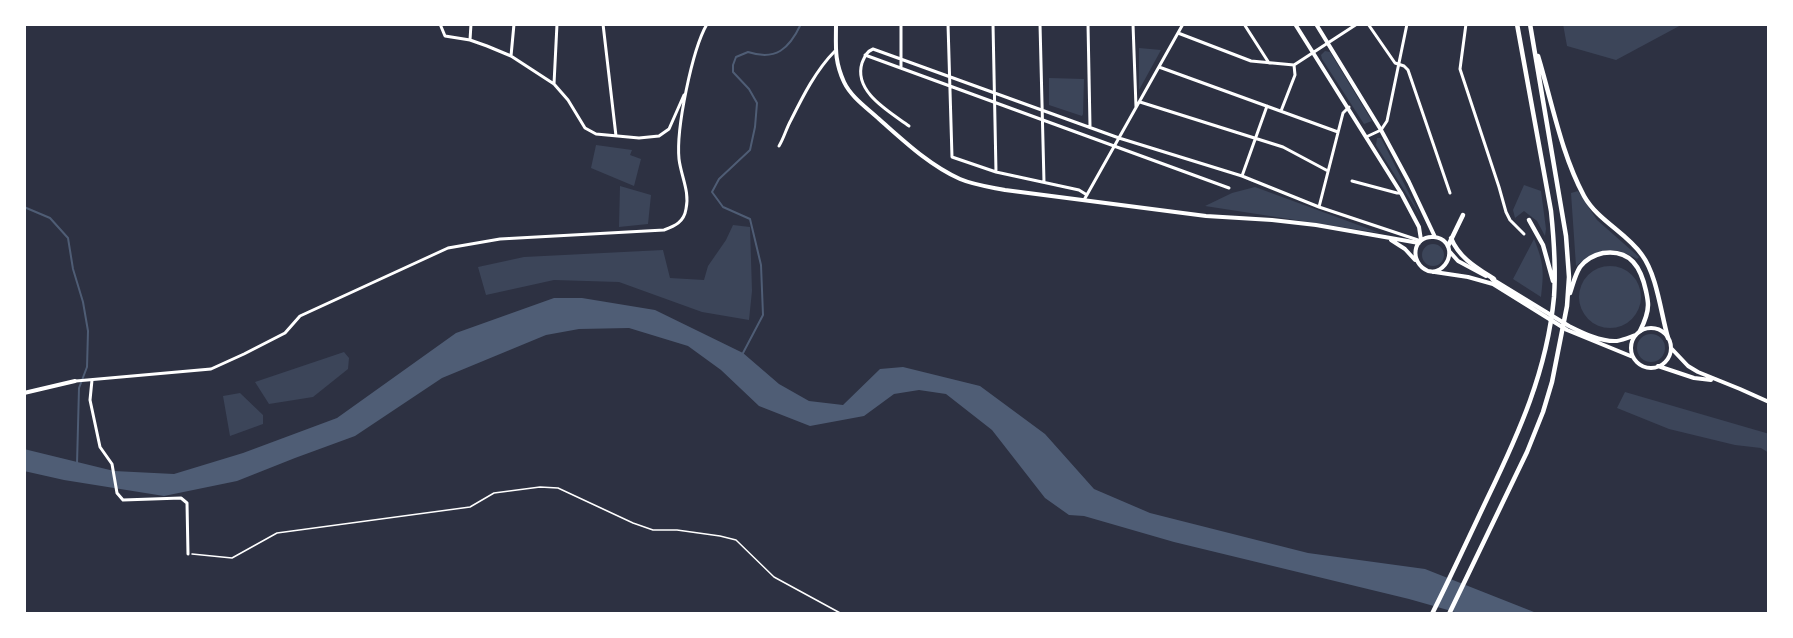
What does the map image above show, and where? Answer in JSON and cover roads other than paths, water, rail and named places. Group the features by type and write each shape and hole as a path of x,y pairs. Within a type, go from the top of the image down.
{"main road":[{"path":"1432,614 1530,406 1546,345 1554,300 1554,239 1551,211 1517,24"},
{"path":"1449,614 1527,452 1543,412 1554,373 1567,306 1568,259 1564,220 1531,27"},
{"path":"1531,27 1572,168 1591,206 1637,248 1651,268 1668,338"},
{"path":"1449,249 1463,215"},
{"path":"1529,220 1543,245 1554,289"},
{"path":"1452,238 1455,248 1464,258 1494,279"},
{"path":"1568,298 1578,270 1587,260 1602,253 1622,254 1631,259 1639,269 1644,282 1648,303 1646,319 1638,333"}],"street":[{"path":"440,24 444,36 470,40 511,57 555,84 585,128 596,134 639,138 659,136 669,129 687,88"},
{"path":"470,40 471,24"},
{"path":"511,57 514,24"},
{"path":"555,84 557,24"},
{"path":"603,24 616,136"},
{"path":"24,393 75,381 210,369 285,333 300,316 448,248 500,239 664,230 676,226 686,211 687,201 679,160 679,137 687,88 701,35 707,24"},
{"path":"836,24 836,60 845,85 857,99 916,152 960,179 1005,190 1086,197 1206,216 1283,221 1420,242"},
{"path":"901,24 901,67"},
{"path":"948,24 952,157 996,172 1079,190 1086,197"},
{"path":"993,24 996,172"},
{"path":"1040,24 1044,182"},
{"path":"1088,24 1090,126"},
{"path":"1133,24 1136,109"},
{"path":"1086,197 1183,24"},
{"path":"1244,24 1269,63"},
{"path":"1295,24 1401,193 1419,226 1420,242"},
{"path":"1316,24 1381,130 1435,237"},
{"path":"1178,33 1251,61 1294,65 1358,24"},
{"path":"1368,24 1395,63 1408,70 1450,193"},
{"path":"1366,137 1381,130 1387,120 1407,24"},
{"path":"1466,24 1460,69 1506,212 1510,220 1524,234"},
{"path":"909,126 877,102 866,89 860,70 865,55 873,49 1119,138 1242,176 1319,207 1420,242"},
{"path":"779,146 820,67 836,50"},
{"path":"865,55 1229,188"},
{"path":"1281,111 1295,75 1294,65"},
{"path":"1159,67 1338,132"},
{"path":"1140,102 1283,147 1328,171"},
{"path":"1242,176 1267,106"},
{"path":"1319,207 1343,113 1348,107"},
{"path":"1352,181 1401,193"},
{"path":"1388,238 1405,249 1423,269 1493,284 1567,330 1633,357 1647,368 1658,366 1667,359 1670,348 1668,338 1664,333 1652,328 1619,341 1607,340 1578,330 1494,279 1470,269 1458,261 1440,238 1425,238 1420,242 1416,249 1416,260"},
{"path":"1433,272 1446,265 1450,257 1449,249"},
{"path":"1633,357 1631,348 1638,333"},
{"path":"1670,348 1688,366 1698,372 1769,402"},
{"path":"1658,366 1694,378 1715,380"},
{"path":"92,380 90,400 100,447 114,469 117,493 123,500 181,498 187,503 188,554"}],"waterway":[{"path":"743,353 763,315 761,265 750,219 723,207 712,192 719,179 750,150 755,127 757,103 749,89 733,72 733,65 736,57 748,52 766,55 780,51 792,40 801,24"},
{"path":"24,207 50,218 68,238 73,269 83,302 88,331 87,367 79,388 77,464"}]}
